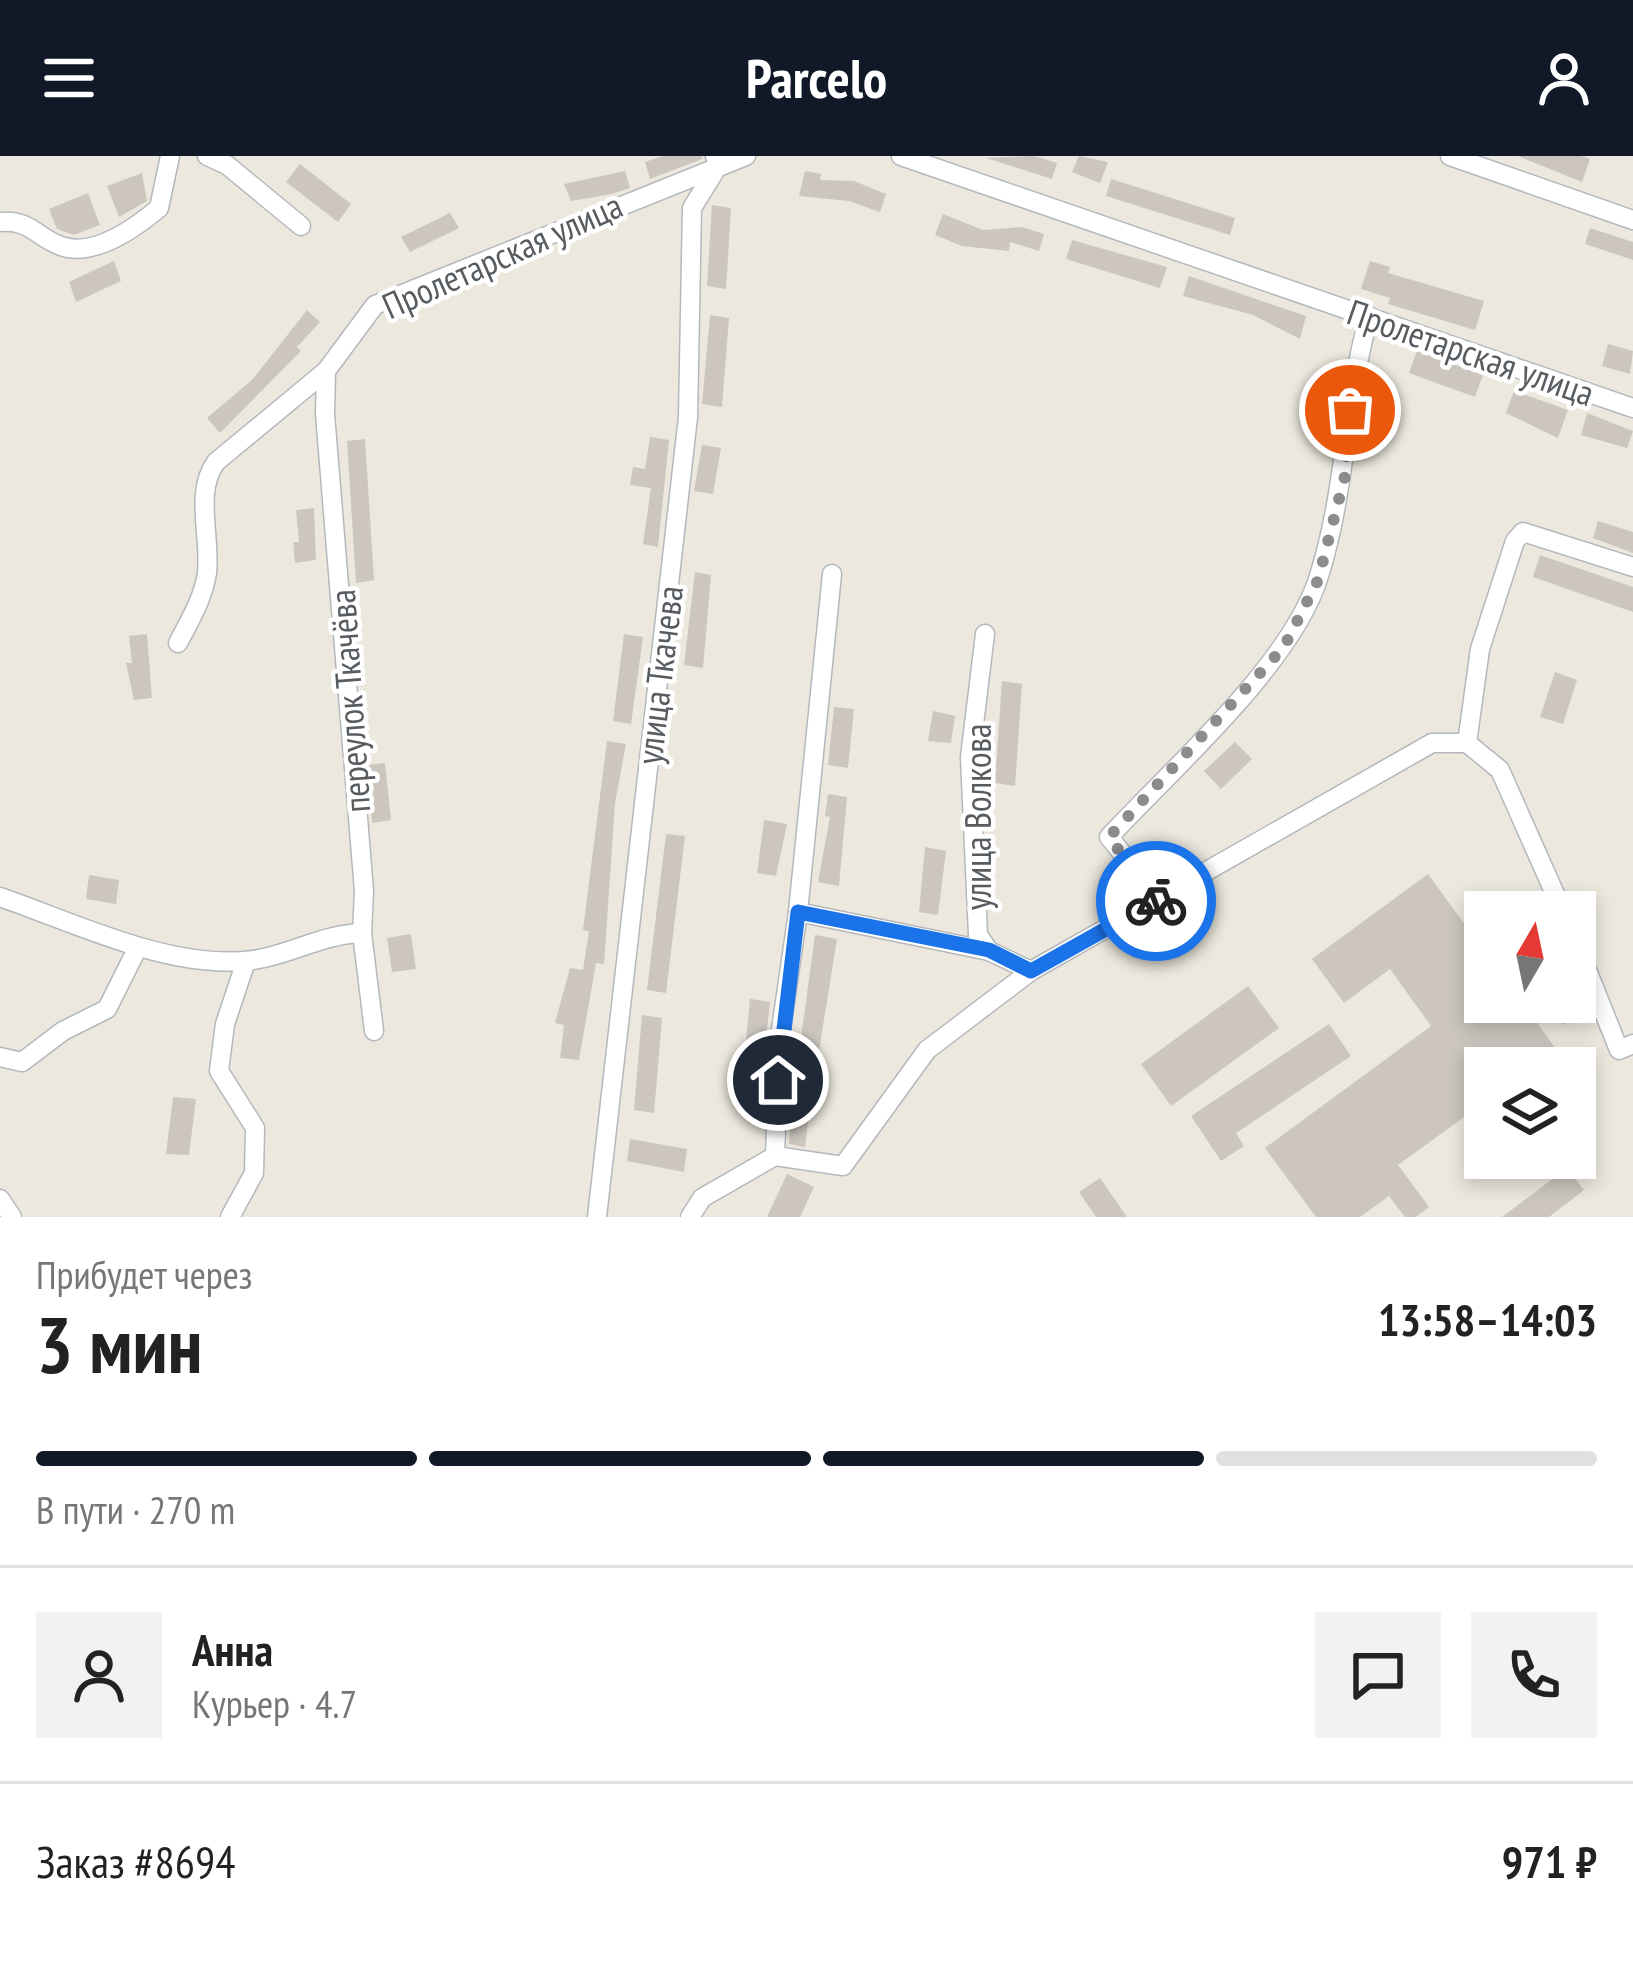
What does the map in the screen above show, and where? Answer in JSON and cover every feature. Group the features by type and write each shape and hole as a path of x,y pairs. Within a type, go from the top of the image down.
{"street":[{"path":"0,222 21,220 64,248 104,243 159,208 170,156"},
{"path":"207,156 227,165 301,226"},
{"name":"Пролетарская улица","path":"178,643 197,608 206,575 204,479 216,462 326,371 376,304 716,161 746,156"},
{"name":"Пролетарская улица","path":"901,156 1633,408"},
{"path":"1450,156 1633,220"},
{"name":"улица Ткачева","path":"597,1209 688,418 692,208 716,161"},
{"path":"1159,899 1109,837 1284,647 1318,580 1345,476 1352,376 1369,316"},
{"name":"переулок Ткачёва","path":"326,371 325,414 364,891 362,933 374,1030"},
{"path":"1467,743 1480,649 1515,541 1523,532 1633,567"},
{"path":"775,1156 779,1042 798,912 832,574"},
{"name":"улица Волкова","path":"985,634 970,757 978,935 989,950 1031,971"},
{"path":"690,1217 702,1198 775,1156 843,1166 927,1050 1031,971 1432,743 1467,743 1500,770 1554,891"},
{"path":"0,897 138,947 246,961 331,934 362,933"},
{"path":"798,912 989,950"},
{"path":"0,1057 22,1062 63,1031 107,1009 138,947"},
{"path":"230,1217 254,1173 255,1128 219,1071 225,1024 246,961"},
{"path":"1596,992 1619,1050 1633,1044"},
{"path":"0,1199 12,1217"}],"building":[{"path":"663,156 702,159 650,179 645,162"},
{"path":"1034,156 1057,163 1052,179 986,158"},
{"path":"1079,156 1108,162 1100,183 1072,172"},
{"path":"1518,156 1581,156 1590,159 1582,182"},
{"path":"300,164 351,204 338,222 286,182"},
{"path":"625,171 630,188 612,194 571,201 564,184"},
{"path":"805,171 821,174 820,180 854,181 886,194 880,212 849,201 799,196"},
{"path":"142,173 147,201 119,217 107,186"},
{"path":"1111,179 1235,218 1230,235 1106,196"},
{"path":"88,193 100,225 74,235 57,229 49,209"},
{"path":"712,205 731,208 726,289 707,286"},
{"path":"450,213 459,228 410,252 401,237"},
{"path":"943,214 983,230 1022,227 1044,234 1039,251 1010,242 1009,251 962,246 935,235"},
{"path":"1590,228 1633,242 1633,260 1585,244"},
{"path":"1072,240 1167,267 1160,288 1066,259"},
{"path":"114,261 121,281 76,302 69,282"},
{"path":"1370,261 1390,267 1388,273 1484,301 1475,330 1388,304 1390,298 1361,289"},
{"path":"1189,276 1306,316 1300,339 1253,315 1183,296"},
{"path":"307,310 320,322 297,347 301,351 220,433 207,418 253,379"},
{"path":"710,315 729,318 722,407 702,404"},
{"path":"1608,344 1633,351 1630,374 1602,366"},
{"path":"1417,351 1483,375 1475,397 1409,373"},
{"path":"1514,391 1568,410 1558,438 1506,413"},
{"path":"1587,413 1633,431 1627,448 1581,435"},
{"path":"650,437 669,440 658,547 643,544 651,488 630,485 633,467 645,469"},
{"path":"365,439 374,580 356,583 347,441"},
{"path":"702,445 721,448 713,494 694,491"},
{"path":"314,508 316,560 295,563 293,542 299,542 296,510"},
{"path":"1598,521 1633,532 1633,553 1593,538"},
{"path":"1540,555 1633,587 1633,612 1533,577"},
{"path":"695,572 711,575 703,668 684,665"},
{"path":"147,634 152,698 134,700 126,663 132,663 129,636"},
{"path":"624,634 643,637 631,724 613,721"},
{"path":"1555,672 1577,680 1563,724 1540,717"},
{"path":"1002,681 1022,684 1015,786 995,783"},
{"path":"834,707 854,709 848,768 828,765"},
{"path":"933,711 955,716 951,743 928,741"},
{"path":"607,741 626,744 615,803 604,964 596,963 579,1060 560,1058 564,1025 555,1023 570,968 583,970 589,931 583,930"},
{"path":"1235,742 1252,759 1221,789 1204,771"},
{"path":"385,763 391,820 372,823 368,765"},
{"path":"828,794 847,797 839,886 818,882 830,817 825,816"},
{"path":"764,820 787,824 776,876 757,873"},
{"path":"666,834 685,836 666,993 647,990"},
{"path":"925,847 946,851 938,915 919,912"},
{"path":"1428,874 1464,923 1464,1023 1537,1023 1555,1047 1464,1047 1464,1117 1398,1165 1429,1207 1416,1217 1405,1217 1389,1196 1360,1217 1316,1217 1265,1148 1431,1026 1390,969 1344,1003 1312,959"},
{"path":"89,875 119,880 116,904 86,899"},
{"path":"411,934 416,969 392,972 387,938"},
{"path":"815,935 837,939 817,1063 798,1060"},
{"path":"1248,986 1279,1028 1171,1106 1141,1064"},
{"path":"750,999 770,1002 764,1055 745,1052"},
{"path":"642,1015 662,1018 654,1113 634,1110"},
{"path":"1329,1024 1351,1056 1236,1133 1244,1146 1221,1161 1191,1116"},
{"path":"793,1086 812,1089 805,1147 789,1144"},
{"path":"173,1097 196,1099 189,1155 166,1154"},
{"path":"630,1139 687,1149 684,1172 627,1161"},
{"path":"787,1174 814,1187 800,1217 767,1217"},
{"path":"1100,1178 1127,1217 1096,1217 1079,1192"},
{"path":"1552,1179 1576,1179 1584,1190 1549,1217 1502,1217"}],"way so far":[{"path":"1156,901 1159,899 1109,837 1284,647 1318,580 1345,476 1350,410"}],"route":[{"path":"778,1080 798,912 989,950 1031,971 1156,901"}]}
